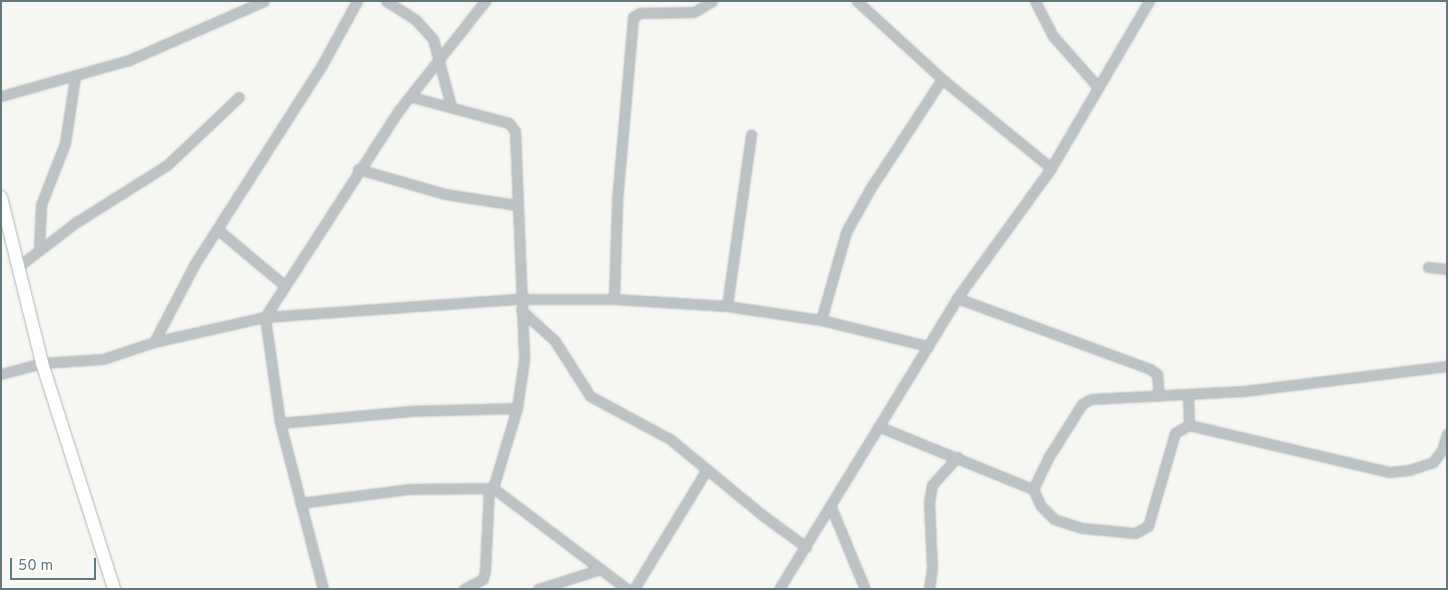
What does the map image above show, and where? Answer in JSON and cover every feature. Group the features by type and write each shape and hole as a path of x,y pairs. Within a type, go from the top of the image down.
{"street":[{"path":"1,96 75,77 196,33 264,1"},
{"path":"154,342 194,265 322,65 357,1"},
{"path":"386,1 415,19 426,30 439,56 451,106"},
{"path":"323,589 280,423 265,317 358,169 412,97 439,56 485,1"},
{"path":"614,299 617,201 633,17 640,12 694,12 712,1"},
{"path":"857,1 942,79 1051,168"},
{"path":"1035,1 1053,36 1097,86"},
{"path":"779,589 880,427 957,298 1051,168 1097,86 1149,1"},
{"path":"38,249 41,205 65,143 75,77"},
{"path":"821,320 846,232 870,189 942,79"},
{"path":"19,266 38,249 166,166 239,97"},
{"path":"412,97 451,106 513,126 517,145 516,205 519,299 524,360 517,408 491,488 483,579 464,589"},
{"path":"727,306 752,135"},
{"path":"358,169 445,194 516,205"},
{"path":"1,197 42,363 114,589"},
{"path":"217,229 284,285"},
{"path":"1428,267 1447,269"},
{"path":"957,298 1150,369 1157,374 1160,396"},
{"path":"1,374 42,363 103,359 154,342 265,317 519,299 614,299 727,306 821,320 928,346"},
{"path":"521,310 555,341 590,396 670,439 760,514 806,547"},
{"path":"1033,489 1048,458 1082,404 1101,397 1188,396 1447,366"},
{"path":"1188,396 1189,424"},
{"path":"280,423 410,412 517,408"},
{"path":"880,427 957,456 1033,489 1041,506 1054,519 1082,528 1142,532 1148,526 1175,433 1189,424 1390,472 1409,470 1433,462 1442,450 1447,434"},
{"path":"929,589 932,568 929,503 932,485 957,456"},
{"path":"634,589 707,469"},
{"path":"300,503 410,489 491,488 627,589"},
{"path":"831,507 865,589"},
{"path":"538,589 601,569"}]}
